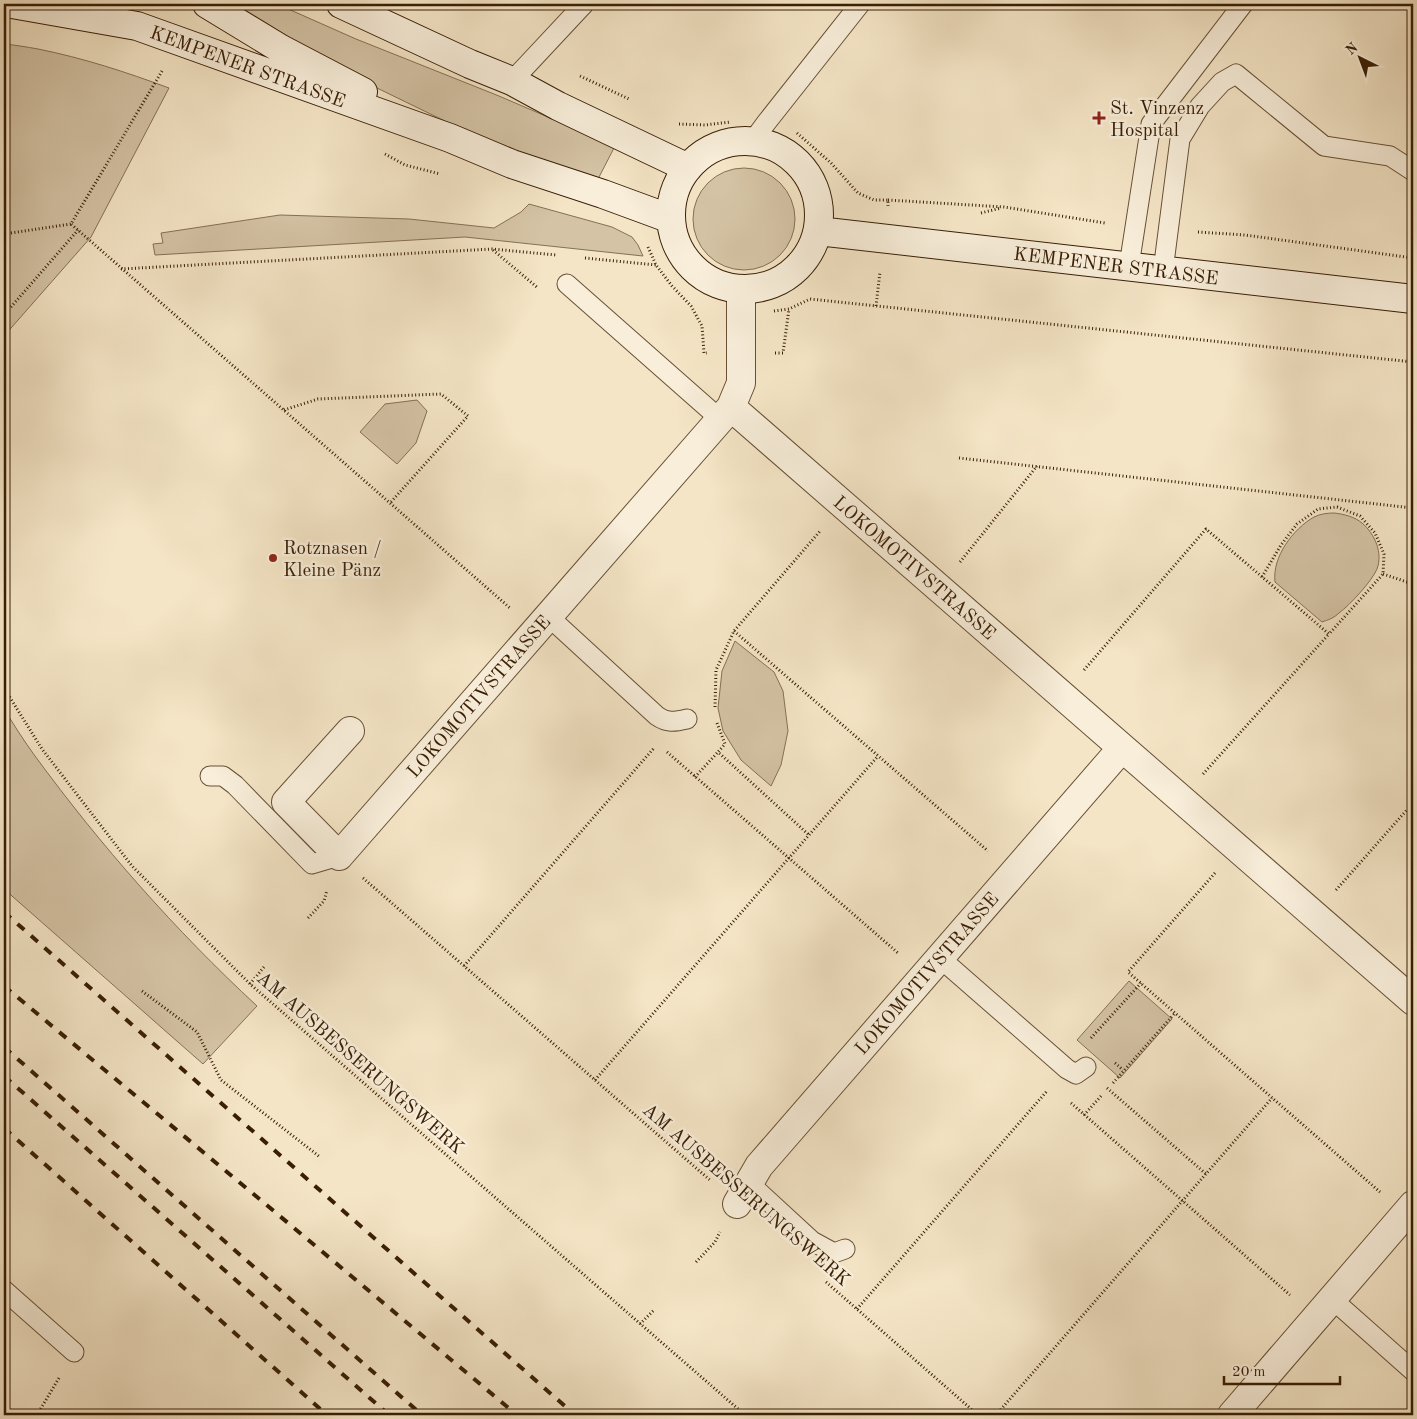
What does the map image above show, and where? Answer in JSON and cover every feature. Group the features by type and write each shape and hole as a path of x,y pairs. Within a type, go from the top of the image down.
{"street":[{"name":"KEMPENER STRASSE","path":"12,4 136,26 450,138 512,164 603,194 671,220"},
{"name":"KEMPENER STRASSE","path":"207,4 281,49 450,138"},
{"path":"341,4 512,82 688,168"},
{"path":"759,133 766,143 791,156 811,179 820,208 818,231 804,262 780,281 741,303 723,286 698,273 679,250 671,220 674,194 688,168 710,150 759,133"},
{"name":"KEMPENER STRASSE","path":"818,231 1413,299"},
{"name":"LOKOMOTIVSTRASSE","path":"339,856 725,413 741,383 741,303"},
{"name":"LOKOMOTIVSTRASSE","path":"725,413 843,505 1413,1001"},
{"path":"339,856 286,802 350,731"},
{"name":"LOKOMOTIVSTRASSE","path":"743,1194 759,1166 1122,748"},
{"path":"1232,1415 1409,1209"}],"lane":[{"path":"512,82 584,4"},
{"path":"759,133 860,4"},
{"path":"1129,266 1151,124 1243,4"},
{"path":"1163,270 1180,139 1200,106 1222,82 1236,74 1324,146 1390,156 1413,171"},
{"path":"566,284 725,413"},
{"path":"541,623 657,716 674,722 686,719"},
{"path":"210,776 223,776 235,785 312,864 339,856"},
{"path":"940,958 1067,1070 1076,1074 1086,1067"},
{"path":"743,1194 812,1241 834,1253 845,1249"},
{"path":"4,1290 74,1352"},
{"path":"1332,1299 1413,1371"}],"path":[{"path":"536,56 630,100"},
{"path":"71,224 163,69"},
{"path":"672,120 680,124 705,126 736,121 759,133 798,133"},
{"path":"380,151 405,165 443,174"},
{"path":"888,200 1004,207 1135,228"},
{"path":"4,234 71,224 390,503 541,623"},
{"path":"4,315 78,230"},
{"path":"1168,230 1245,235 1413,258"},
{"path":"645,242 656,265 691,306 702,326 704,353 783,353 789,309"},
{"path":"121,269 492,249 560,256"},
{"path":"579,258 656,265"},
{"path":"741,303 789,309 810,299 1413,362"},
{"path":"283,410 318,399 441,394 468,416 390,503"},
{"path":"959,458 1413,508"},
{"path":"939,588 1037,466"},
{"path":"1338,507 1339,499"},
{"path":"715,708 716,670 734,631 843,505"},
{"path":"1181,799 1383,574 1384,554 1375,532 1360,516 1338,507 1318,509 1298,524 1281,545 1262,577"},
{"path":"1062,695 1206,529 1329,634"},
{"path":"1383,574 1413,584"},
{"path":"734,631 1014,873"},
{"name":"AM AUSBESSERUNGSWERK","path":"4,688 42,749 132,866 250,984 744,1415"},
{"path":"695,777 725,744 715,717"},
{"path":"464,966 658,744"},
{"path":"718,752 809,835"},
{"path":"595,1080 878,756"},
{"path":"1314,915 1413,803"},
{"path":"1237,848 1128,972 1272,1098 1409,1209"},
{"name":"AM AUSBESSERUNGSWERK","path":"339,856 595,1080 743,1194"},
{"path":"250,984 264,968"},
{"path":"1090,1040 1141,983"},
{"path":"142,991 197,1032 221,1080 320,1157"},
{"path":"1084,1115 1175,1013"},
{"path":"1110,1058 1124,1070"},
{"path":"857,1309 1051,1086"},
{"path":"1107,1088 1206,1174"},
{"path":"996,1415 1272,1098"},
{"name":"AM AUSBESSERUNGSWERK","path":"819,1276 978,1415"},
{"path":"640,1324 654,1310"},
{"path":"44,1415 38,1414 57,1381"}],"shaded area":[{"path":"234,4 277,4 356,39 499,96 615,146 597,181 484,140 342,71"},
{"path":"4,44 38,49 71,57 121,71 169,88 91,237 4,336"},
{"path":"744,168 763,172 780,183 791,200 795,219 791,238 780,255 763,266 744,270 725,266 708,255 697,238 693,219 697,200 708,183 725,172"},
{"path":"529,204 612,227 632,237 643,256 465,237 155,255 153,244 163,243 161,233 280,215 409,219 494,228 521,212"},
{"path":"417,400 427,411 416,443 397,464 360,432 385,404"},
{"path":"1334,513 1353,517 1367,527 1377,544 1379,563 1370,580 1355,599 1335,616 1322,622 1275,582 1275,573 1280,554 1292,536 1306,522 1316,516"},
{"path":"735,641 774,672 783,691 788,731 781,765 771,786 741,760 723,731 718,708 722,671"},
{"path":"4,709 35,756 113,855 197,948 257,1006 203,1064 4,889"},
{"path":"1129,981 1172,1019 1120,1078 1077,1040"}],"railway":[{"path":"4,912 575,1415"},
{"path":"4,986 517,1415"},
{"path":"4,1047 422,1415"},
{"path":"4,1076 389,1415"},
{"path":"4,1128 327,1415"}],"place":[{"name":"St. Vinzenz Hospital","path":"1099,118"},
{"name":"Rotznasen / Kleine Pänz","path":"273,558"}]}
